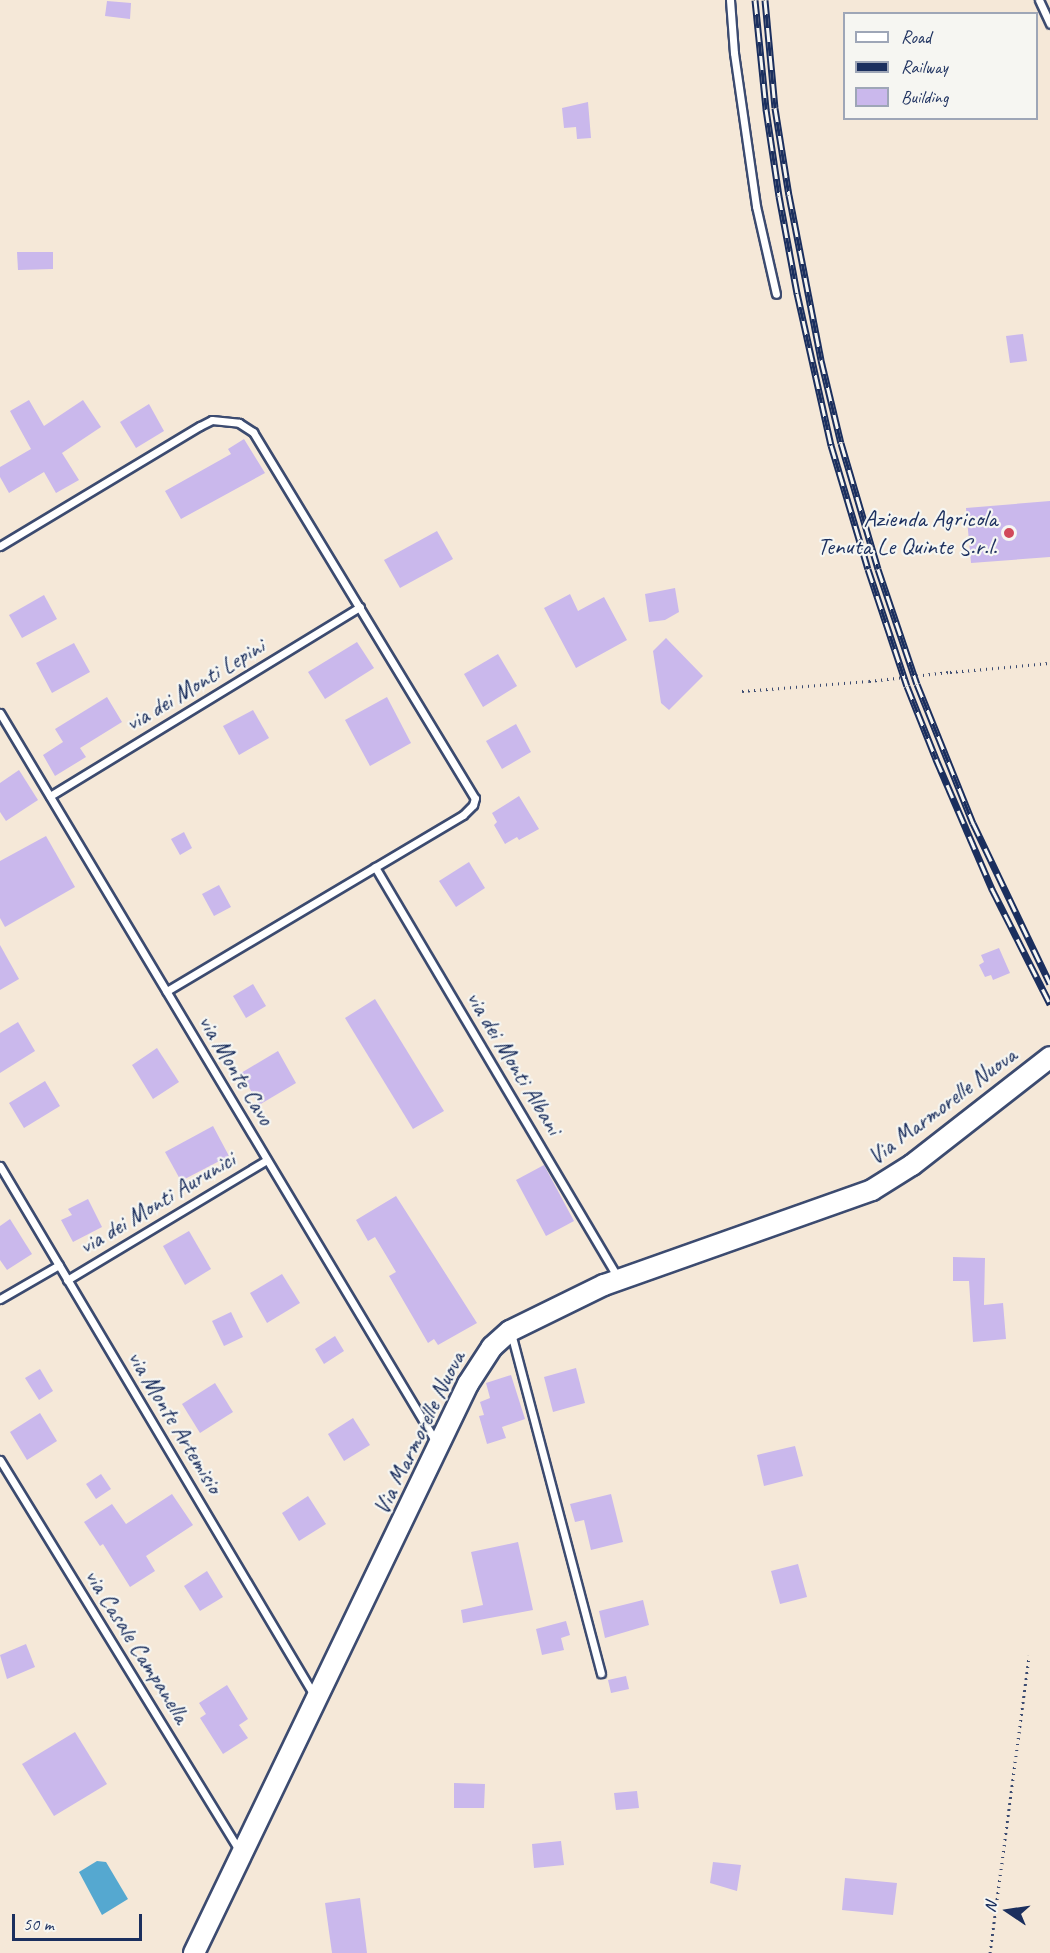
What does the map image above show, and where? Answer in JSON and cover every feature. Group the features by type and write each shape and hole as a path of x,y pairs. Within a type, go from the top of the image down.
{"street":[{"name":"Via Marmorelle Nuova","path":"194,1953 316,1698 482,1361 510,1331 619,1279 872,1190 912,1165 1050,1058"}],"lane":[{"path":"730,0 734,52 756,206 776,294"},
{"path":"1039,0 1050,24"},
{"path":"0,546 200,426 212,420 239,423 253,432 475,798 473,805 463,815 166,991"},
{"name":"via dei Monti Lepini","path":"50,796 360,607"},
{"name":"via Monte Cavo","path":"0,713 439,1446"},
{"name":"via dei Monti Albani","path":"375,867 619,1279"},
{"name":"via dei Monti Aurunici","path":"67,1280 267,1160"},
{"name":"via Monte Artemisio","path":"0,1166 316,1698"},
{"name":"via dei Monti Aurunici","path":"0,1299 58,1265"},
{"path":"510,1331 601,1673"},
{"name":"via Casale Campanella","path":"0,1460 241,1853"}],"path":[{"path":"742,690 869,681 1050,663"},
{"path":"990,1953 1029,1656"}],"water":[{"path":"97,1861 106,1862 128,1899 102,1915 79,1872"}],"building":[{"path":"107,1 131,3 130,19 105,16"},
{"path":"588,102 591,138 577,139 576,127 564,128 562,108"},
{"path":"17,252 53,252 53,269 18,270"},
{"path":"1023,334 1027,361 1010,363 1006,336"},
{"path":"29,400 44,426 83,400 101,427 62,453 79,480 56,493 44,472 9,493 0,477 0,467 31,449 10,411"},
{"path":"149,404 164,431 136,448 120,422"},
{"path":"244,439 265,473 181,519 165,491 231,454 228,449"},
{"name":"Azienda Agricola Tenuta Le Quinte S.r.l.","path":"1050,501 1050,557 971,563 966,508"},
{"path":"437,531 453,559 400,588 384,560"},
{"path":"675,588 679,612 665,620 649,622 645,594"},
{"path":"570,594 578,611 604,597 627,640 576,668 544,608"},
{"path":"44,595 57,619 22,638 9,615"},
{"path":"666,638 703,676 669,710 661,703 653,651"},
{"path":"357,642 374,668 325,699 308,672"},
{"path":"74,643 90,672 52,693 36,663"},
{"path":"498,654 517,686 483,707 464,674"},
{"path":"107,697 122,722 80,748 86,757 55,776 43,755 63,742 55,729"},
{"path":"387,697 411,743 370,766 345,720"},
{"path":"253,710 269,738 239,755 223,726"},
{"path":"516,724 531,752 502,769 486,741"},
{"path":"19,770 38,800 6,821 0,812 0,783"},
{"path":"519,796 539,829 519,840 517,837 505,844 494,825 497,822 492,813"},
{"path":"184,832 192,848 180,855 171,839"},
{"path":"46,836 75,887 5,927 0,918 0,861"},
{"path":"469,862 485,888 456,907 439,881"},
{"path":"219,885 231,907 214,916 202,894"},
{"path":"0,945 19,979 0,990"},
{"path":"999,948 1010,973 993,980 991,975 985,977 979,965 984,962 981,955"},
{"path":"253,984 266,1006 246,1018 233,996"},
{"path":"375,999 444,1111 413,1129 345,1018"},
{"path":"18,1022 35,1051 0,1073 0,1033"},
{"path":"157,1048 179,1082 153,1099 132,1065"},
{"path":"278,1051 296,1083 259,1105 241,1073"},
{"path":"45,1081 60,1106 24,1128 9,1103"},
{"path":"213,1126 229,1156 181,1181 165,1152"},
{"path":"544,1165 574,1221 546,1236 516,1180"},
{"path":"396,1196 477,1323 438,1345 434,1339 428,1343 389,1276 396,1272 375,1237 368,1241 356,1220"},
{"path":"88,1199 102,1227 73,1242 61,1220 72,1215 68,1209"},
{"path":"10,1219 32,1254 7,1270 0,1260 0,1226"},
{"path":"189,1231 211,1269 185,1285 163,1246"},
{"path":"953,1257 985,1258 984,1305 1003,1303 1006,1339 973,1342 969,1281 953,1281"},
{"path":"282,1274 300,1303 267,1323 250,1293"},
{"path":"231,1312 243,1337 224,1346 212,1321"},
{"path":"335,1336 344,1351 324,1364 315,1349"},
{"path":"576,1368 585,1403 553,1412 544,1377"},
{"path":"40,1369 53,1391 39,1400 25,1378"},
{"path":"511,1375 525,1419 502,1427 506,1438 487,1444 479,1416 484,1415 480,1402 490,1398 486,1383"},
{"path":"215,1383 233,1412 200,1433 182,1404"},
{"path":"40,1413 57,1441 27,1460 10,1432"},
{"path":"353,1418 370,1445 344,1461 328,1434"},
{"path":"795,1446 803,1476 764,1486 757,1455"},
{"path":"101,1474 111,1489 96,1499 86,1484"},
{"path":"172,1494 193,1525 146,1556 155,1571 130,1587 103,1544 100,1546 84,1522 112,1504 126,1524"},
{"path":"611,1494 623,1542 591,1550 584,1520 575,1522 570,1504"},
{"path":"308,1496 326,1524 299,1541 282,1513"},
{"path":"518,1542 533,1610 463,1623 461,1610 483,1605 471,1552"},
{"path":"798,1564 807,1597 780,1604 771,1571"},
{"path":"207,1571 223,1597 200,1611 184,1586"},
{"path":"643,1600 649,1625 605,1638 599,1611"},
{"path":"566,1621 570,1635 561,1638 564,1650 542,1655 536,1629"},
{"path":"26,1644 35,1667 7,1679 0,1655"},
{"path":"626,1676 629,1689 611,1693 608,1680"},
{"path":"227,1685 248,1719 239,1725 248,1738 223,1754 200,1718 206,1714 199,1703"},
{"path":"75,1732 107,1784 54,1816 22,1764"},
{"path":"454,1783 485,1784 484,1808 454,1808"},
{"path":"637,1791 639,1808 616,1810 614,1793"},
{"path":"561,1841 564,1865 534,1868 532,1844"},
{"path":"713,1862 741,1865 737,1891 710,1883"},
{"path":"845,1878 897,1883 893,1915 842,1910"},
{"path":"360,1898 367,1953 332,1953 325,1903"}],"railway":[{"path":"755,0 766,109 779,196 797,293 831,445 868,569 907,686 992,889 1050,1004"},
{"path":"765,0 775,108 789,195 821,360 841,443 878,569 917,684 973,823 1050,984"}],"place":[{"name":"Azienda Agricola Tenuta Le Quinte S.r.l.","path":"1009,533"}]}
